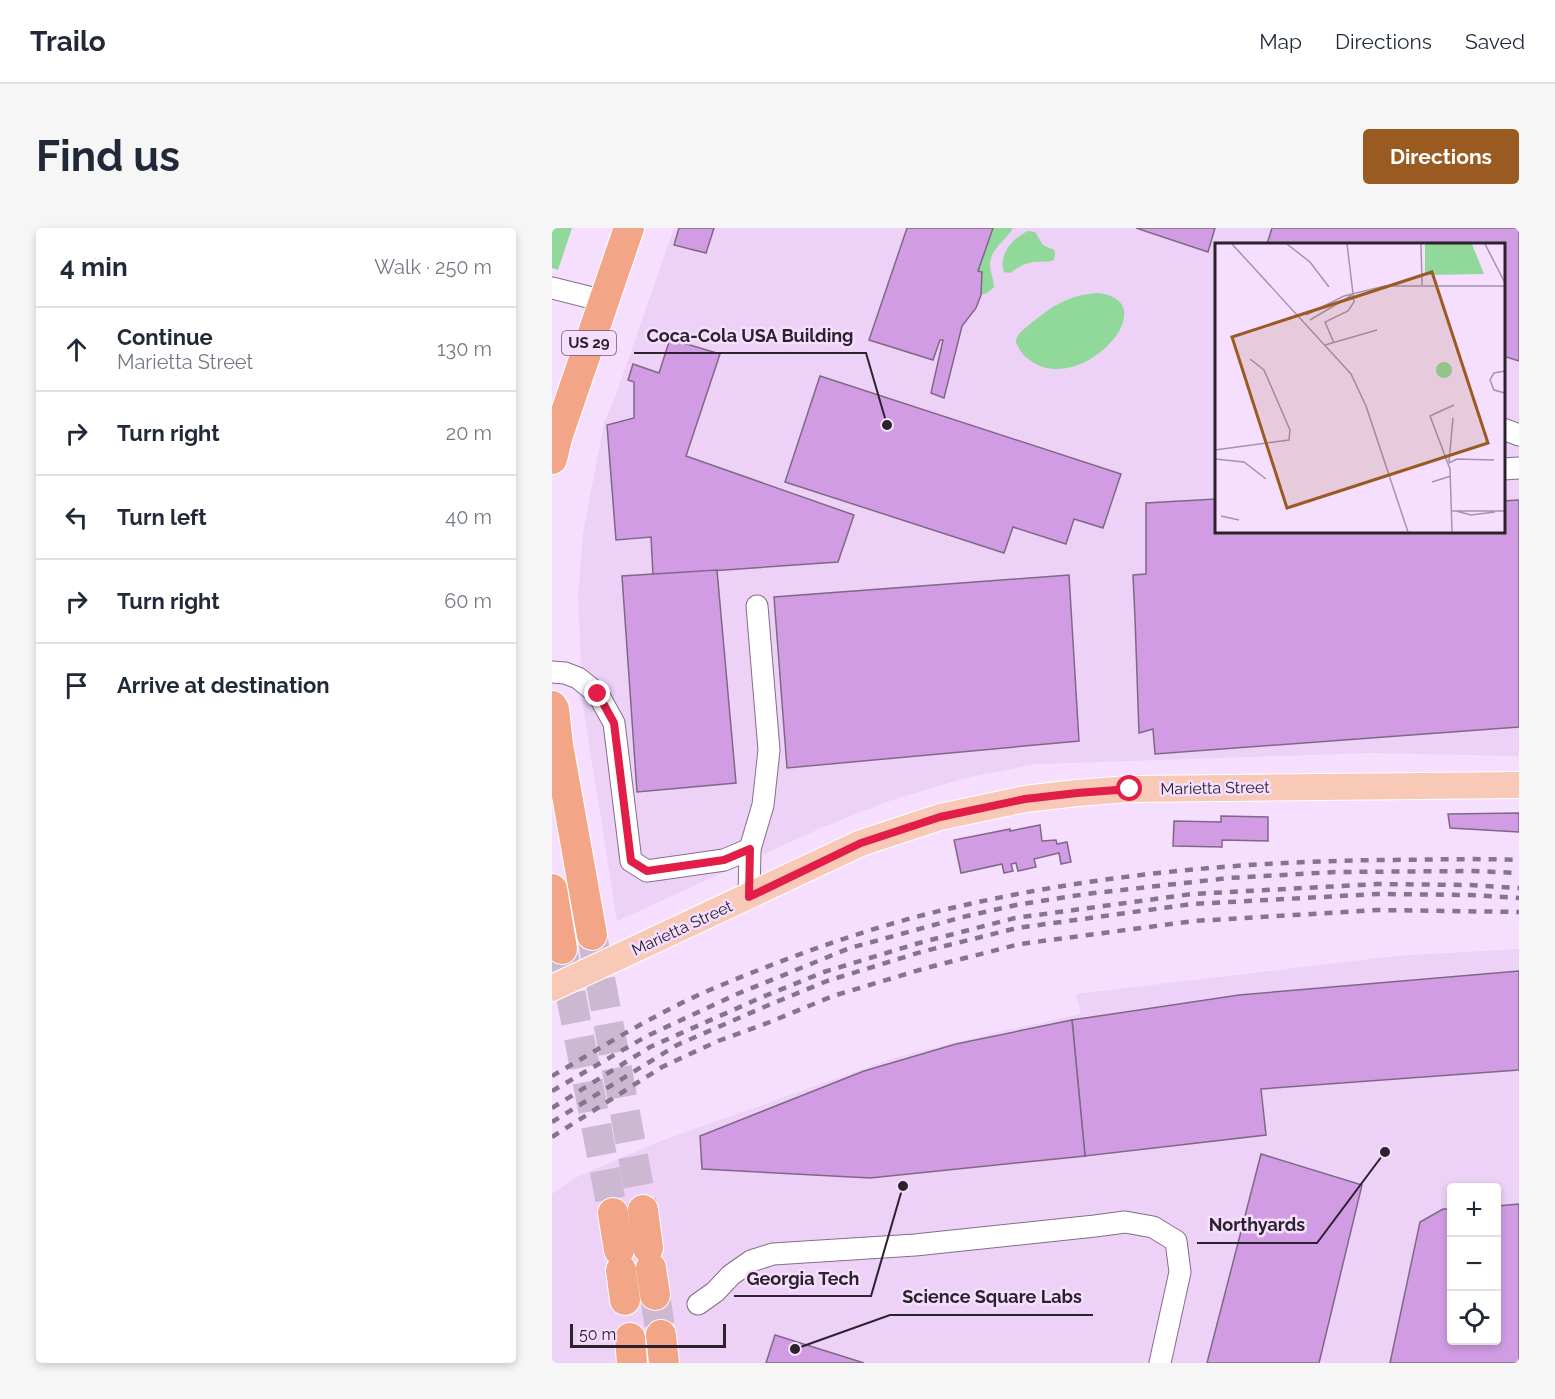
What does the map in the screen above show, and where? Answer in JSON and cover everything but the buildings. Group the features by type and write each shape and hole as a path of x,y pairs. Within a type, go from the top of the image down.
{"highway":[{"name":"US 29","path":"552,459 556,438 629,228"},
{"path":"552,706 592,935"},
{"path":"552,889 562,949"},
{"path":"643,1210 651,1271"},
{"path":"613,1212 625,1299"}],"main road":[{"name":"Marietta Street","path":"552,988 861,843 940,817 1025,799 1130,789 1519,785"}],"lane":[{"path":"552,288 604,301"},
{"path":"1504,429 1519,435"},
{"path":"1504,469 1519,468"},
{"path":"749,897 750,849 764,805 769,750 757,606"},
{"path":"552,672 565,673 578,678 598,694 614,723 631,861 647,871 724,860 750,849"},
{"path":"698,1304 751,1261 773,1254 915,1245 1125,1222 1154,1227 1176,1241 1180,1272 1160,1363"}],"shaded area":[{"path":"674,228 1519,228 1519,756 1370,753 1037,764 965,778 889,801 821,828 617,921 583,705 578,598 583,534 604,423"},
{"path":"1519,949 1519,1363 552,1363 552,1194 577,1177 658,1142 897,1057 1081,1014 1076,994 1396,956"}],"green space":[{"path":"552,228 572,228 558,270 552,268"},
{"path":"993,228 1013,228 998,246 990,261 994,287 981,295 982,272 978,271"},
{"path":"1028,231 1035,232 1043,245 1054,250 1054,260 1030,263 1010,273 1004,272 1003,259 1008,247"},
{"path":"1098,293 1117,300 1124,312 1121,328 1110,344 1093,357 1073,367 1051,369 1031,361 1024,355 1016,340 1024,329 1045,312 1069,299"}],"tunnel":[{"path":"592,935 643,1210"},
{"path":"562,949 613,1213"},
{"path":"655,1295 661,1335"}],"railway":[{"path":"552,1076 650,1019 712,989 832,943 894,923 956,907 1060,886 1218,867 1324,861 1519,860"},
{"path":"552,1091 647,1036 737,994 850,948 1016,905 1086,894 1229,878 1335,872 1519,873"},
{"path":"552,1108 650,1047 760,998 824,972 919,943 1015,918 1192,894 1378,884 1519,888"},
{"path":"552,1122 677,1045 764,1007 827,981 921,952 1017,928 1192,904 1378,894 1519,898"},
{"path":"552,1137 662,1067 718,1041 833,996 926,968 1020,944 1194,921 1378,910 1519,912"}],"place":[{"name":"Coca-Cola USA Building","path":"887,425"},
{"name":"Northyards","path":"1385,1152"},
{"name":"Georgia Tech","path":"903,1186"},
{"name":"Science Square Labs","path":"795,1349"}],"route":[{"path":"598,694 614,723 631,861 647,871 724,860 750,849 749,897 861,843 940,817 1025,799 1130,789"}]}
